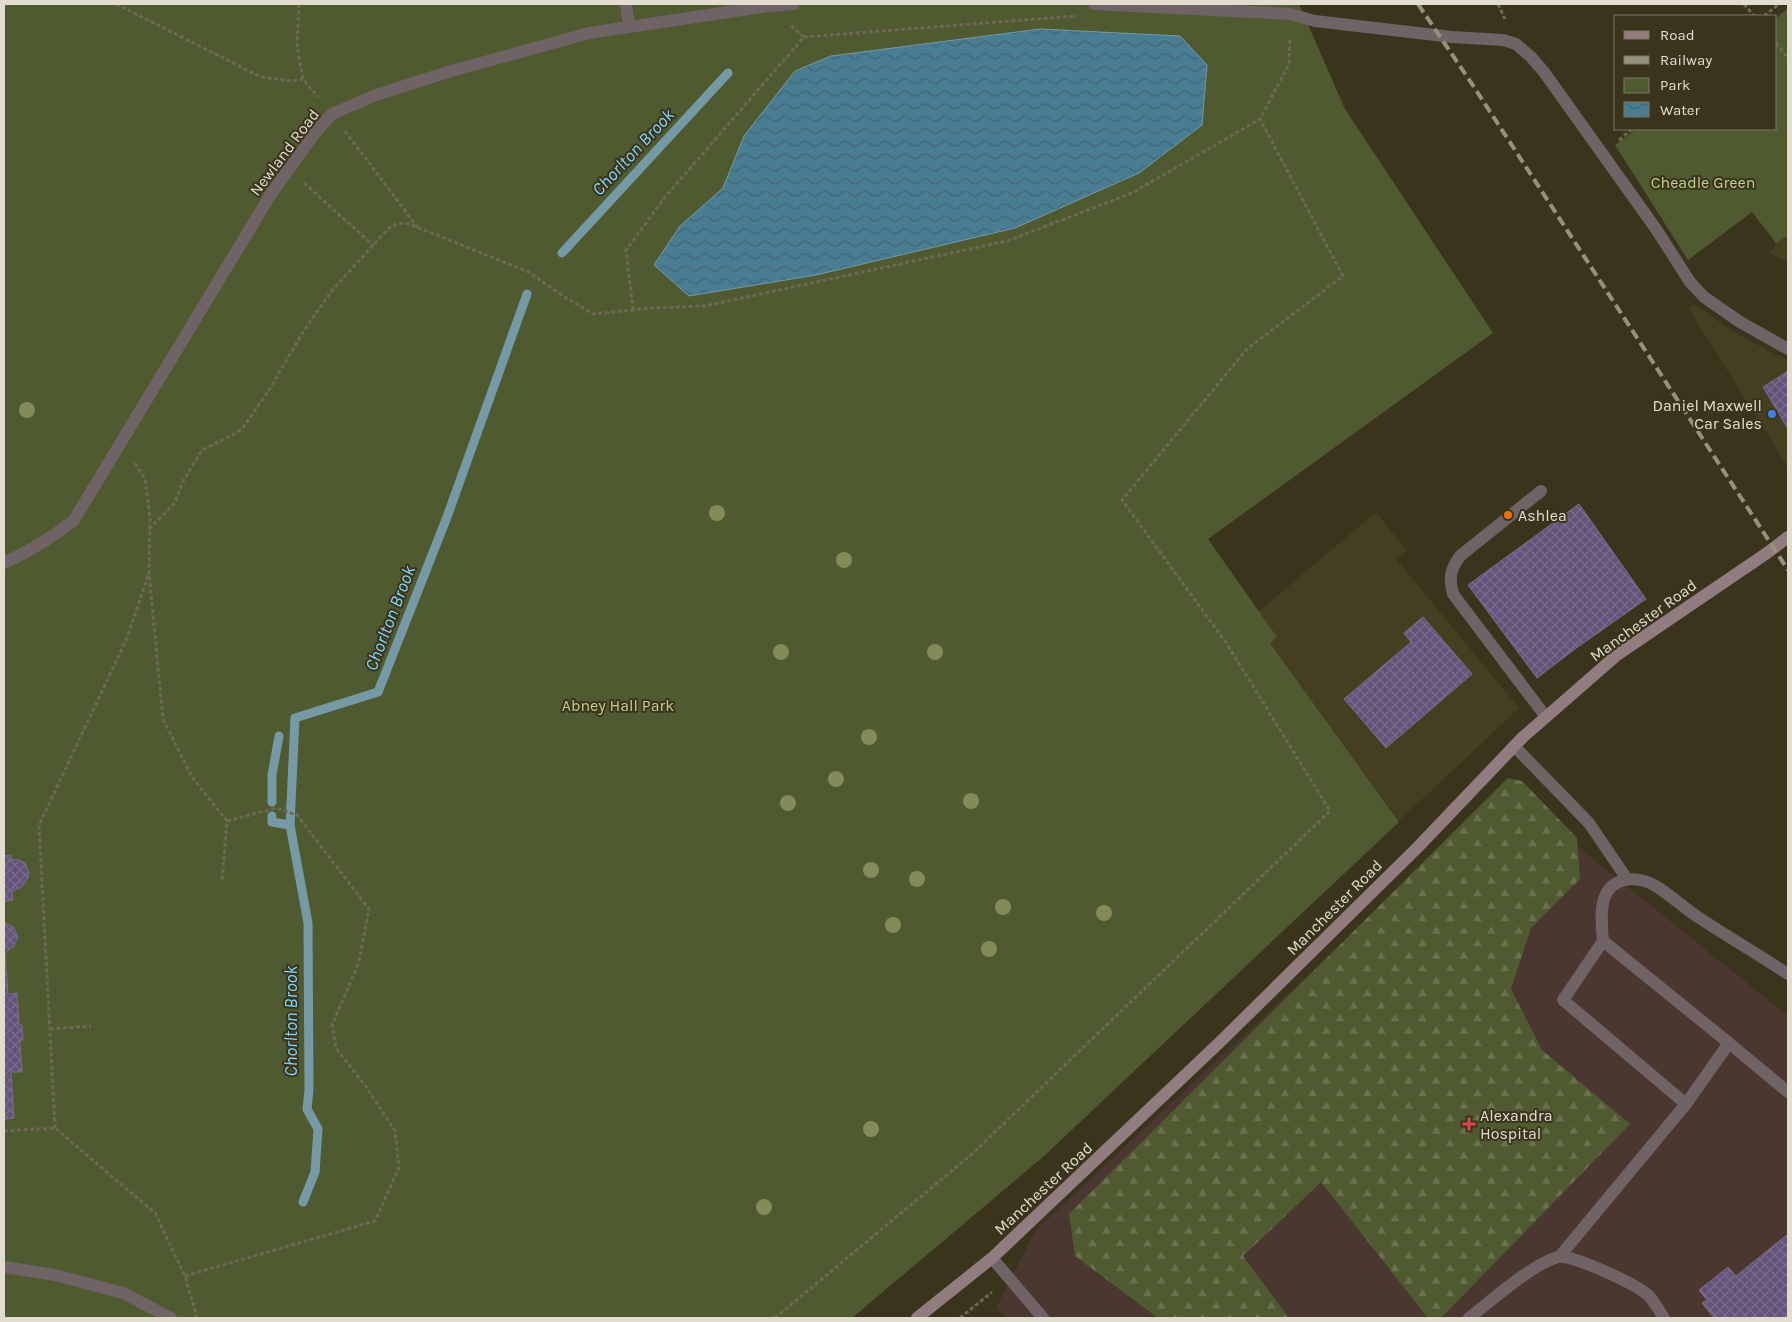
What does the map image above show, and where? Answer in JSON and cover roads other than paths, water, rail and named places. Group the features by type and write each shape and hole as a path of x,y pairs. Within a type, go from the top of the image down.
{"main road":[{"name":"Manchester Road","path":"917,1318 992,1258 1219,1043 1418,847 1514,746 1546,717 1617,655 1788,536"}],"street":[{"path":"626,4 629,26"},
{"name":"Newland Road","path":"4,563 29,552 74,520 266,202 315,132 332,114 376,95 458,69 589,33 768,6 794,4"},
{"path":"1094,4 1290,14 1315,22 1452,38 1492,38 1516,44 1544,72 1656,229 1690,282 1704,297 1740,322 1788,348"},
{"path":"1541,491 1460,556 1453,565 1450,580 1453,594 1546,717"},
{"path":"1514,746 1589,822 1627,879"},
{"path":"1686,1104 1562,1000 1603,941 1602,915 1604,900 1609,889 1618,882 1627,879 1637,879 1653,884 1700,918 1788,974"},
{"path":"1603,941 1788,1092"},
{"path":"1469,1318 1517,1281 1542,1264 1560,1256 1686,1104 1729,1043"},
{"path":"1560,1256 1596,1267 1640,1289 1650,1297 1664,1318"},
{"path":"992,1258 1043,1318"},
{"path":"4,1268 55,1275 123,1293 170,1318"}],"water":[{"path":"1040,29 1180,36 1207,65 1202,125 1139,173 1015,228 816,275 689,296 654,265 680,226 723,188 744,136 795,71 831,56"}],"waterway":[{"name":"Chorlton Brook","path":"562,253 728,73"},
{"name":"Chorlton Brook","path":"303,1202 315,1172 318,1129 307,1109 309,1090 308,923 290,825 295,718 378,692 447,517 527,294"},
{"path":"272,802 272,775 279,736"},
{"path":"272,816 272,822 290,825"}],"railway":[{"path":"1418,4 1788,570"}],"place":[{"name":"Daniel Maxwell Car Sales","path":"1772,414"},
{"name":"Ashlea","path":"1508,515"},
{"name":"Alexandra Hospital","path":"1469,1124"}],"park label":[{"name":"Cheadle Green","path":"1703,182"},
{"name":"Abney Hall Park","path":"618,705"}]}
